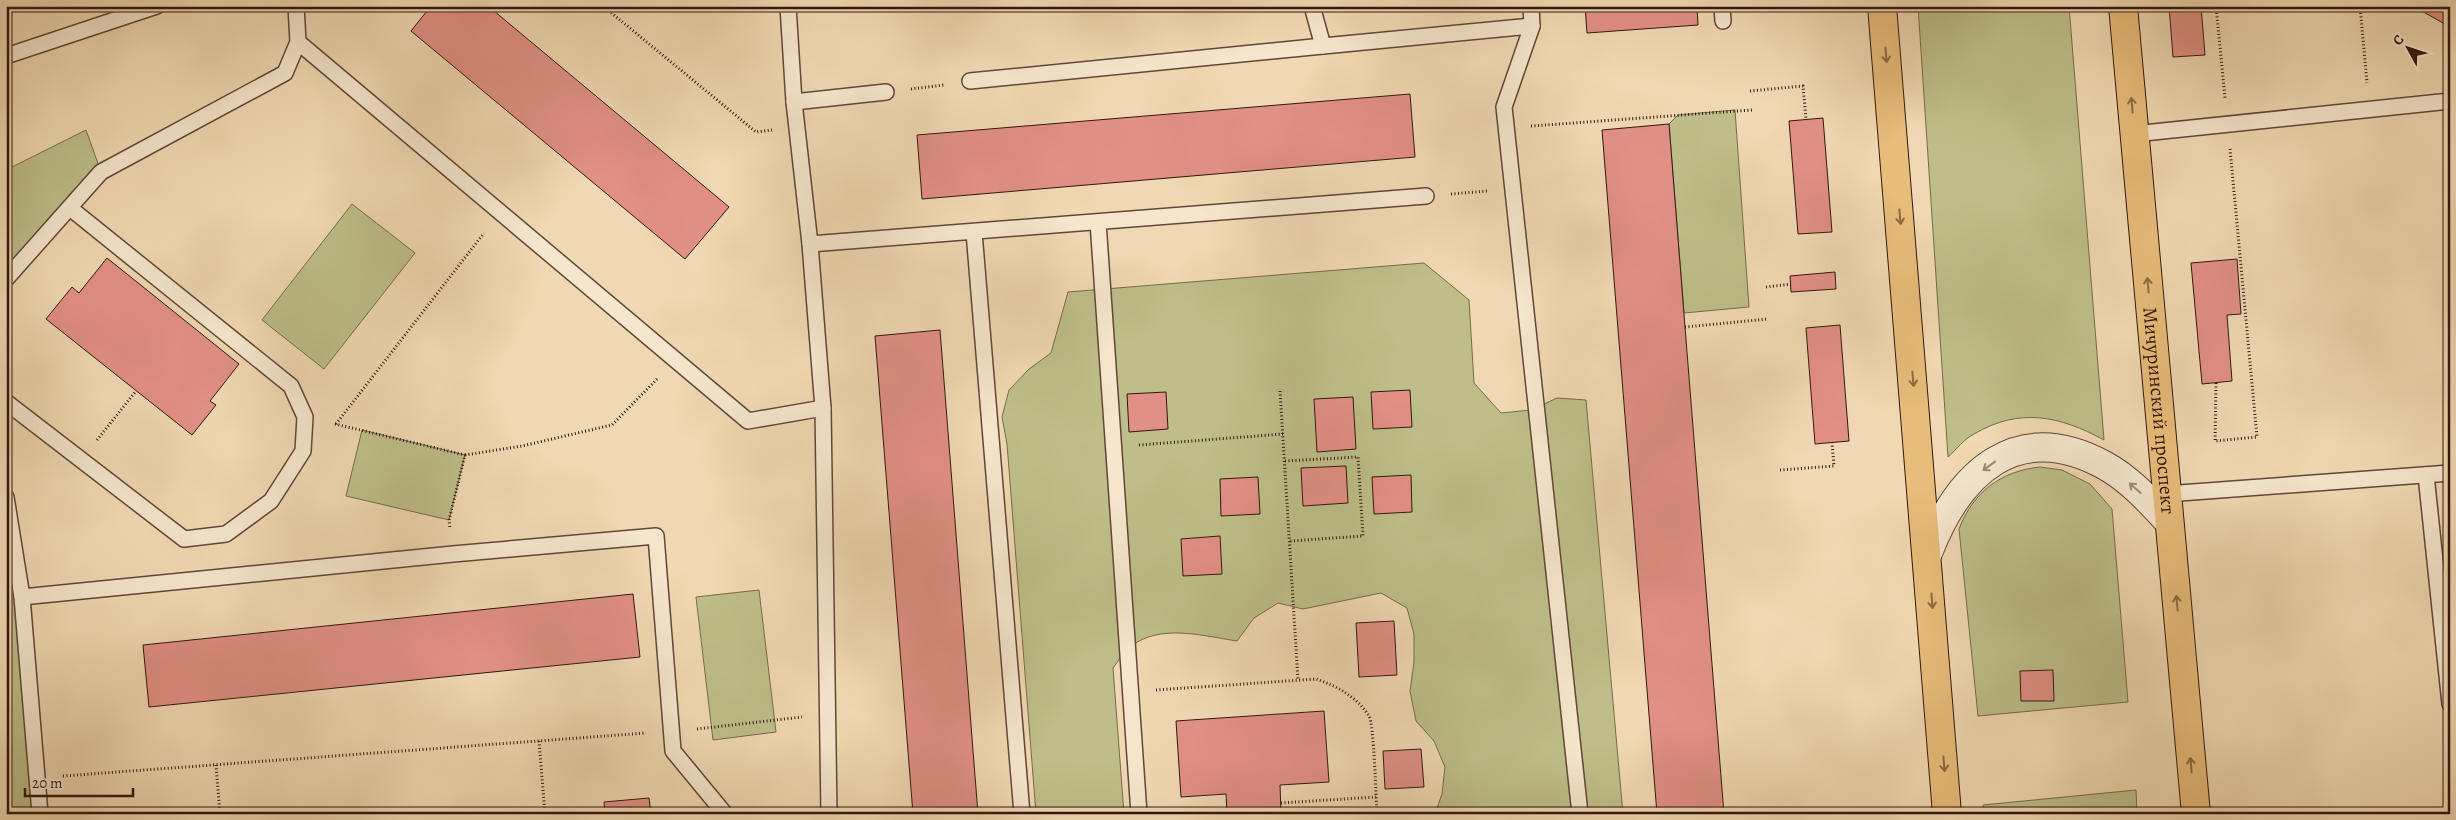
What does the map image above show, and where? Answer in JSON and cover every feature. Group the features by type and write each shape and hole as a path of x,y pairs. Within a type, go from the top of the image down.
{"main road":[{"path":"1882,6 1928,553 1947,814"},
{"name":"Мичуринский проспект","path":"2123,6 2196,814"}],"street":[{"path":"1928,553 1938,527 1951,504 1968,483 2000,458 2015,451 2034,447 2052,446 2080,453 2106,466 2140,492 2170,522"}],"lane":[{"path":"6,56 157,6"},
{"path":"6,279 101,172 285,73 298,42 296,6"},
{"path":"788,6 794,102 810,244 823,408 829,814"},
{"path":"1312,6 1323,46"},
{"path":"1531,6 1532,26 1504,107 1580,814"},
{"path":"970,81 1532,26"},
{"path":"298,42 748,421 823,408"},
{"path":"794,102 886,92"},
{"path":"2134,134 2450,101"},
{"path":"810,244 1426,196"},
{"path":"6,402 184,539 226,534 271,500 303,451 305,417 290,386 70,208"},
{"path":"1098,222 1139,814"},
{"path":"974,232 1022,814"},
{"path":"2166,494 2450,473"},
{"path":"2426,475 2450,704"},
{"path":"6,497 22,598 40,814"},
{"path":"22,598 453,554 656,536 674,751 725,814"}],"path":[{"path":"603,6 756,132 797,127"},
{"path":"2216,6 2257,437 2215,441 2216,383"},
{"path":"2360,6 2369,109"},
{"path":"1750,91 1803,86 1806,119"},
{"path":"1506,128 1752,110"},
{"path":"336,424 500,212"},
{"path":"1766,287 1791,284"},
{"path":"1685,328 1768,319"},
{"path":"305,417 465,455 522,446 612,425 676,360"},
{"path":"1280,390 1298,680"},
{"path":"81,460 136,391"},
{"path":"1113,446 1283,434"},
{"path":"1780,470 1834,466 1832,443"},
{"path":"453,554 449,520 465,455"},
{"path":"1285,461 1358,457 1359,467 1363,536 1290,542"},
{"path":"1130,692 1316,678 1335,686 1356,700 1371,718 1378,814"},
{"path":"7,814 37,778 672,731 827,714"},
{"path":"539,741 545,814"},
{"path":"216,765 220,814"},
{"path":"1281,803 1376,797"}],"green space":[{"path":"1918,6 2069,6 2104,440 2072,425 2056,420 2024,418 2008,420 1970,436 1948,457"},
{"path":"1735,110 1749,307 1684,313 1669,124 1678,115"},
{"path":"86,130 101,172 6,279 6,170"},
{"path":"352,204 415,253 324,369 262,320"},
{"path":"1424,263 1469,300 1474,383 1501,413 1531,410 1557,398 1586,400 1623,814 1435,814 1442,794 1445,767 1434,741 1416,721 1410,691 1414,662 1414,634 1407,608 1381,593 1303,609 1278,603 1254,618 1237,641 1196,634 1168,633 1155,635 1130,647 1113,668 1124,814 1036,814 1007,444 1002,417 1009,390 1029,369 1051,353 1068,292"},
{"path":"362,430 465,455 449,520 346,496"},
{"path":"2040,467 2062,470 2090,484 2112,509 2128,702 1978,716 1959,529 1972,504 1990,486 2013,473"},
{"path":"6,516 40,814 6,814"},
{"path":"759,590 776,732 713,740 696,597"},
{"path":"2136,790 2137,814 1984,814 1983,805"}],"building":[{"path":"431,6 488,6 729,207 685,259 411,31"},
{"path":"1585,6 1697,6 1698,25 1587,33"},
{"path":"2169,6 2201,6 2205,55 2173,57"},
{"path":"2418,6 2450,6 2450,27 2420,10"},
{"path":"1410,94 1415,157 922,199 917,135"},
{"path":"1823,118 1832,232 1798,234 1789,121"},
{"path":"1669,124 1724,814 1657,814 1602,130"},
{"path":"107,258 239,364 210,401 216,405 192,435 46,319 72,287 79,293"},
{"path":"2237,259 2241,314 2227,315 2232,381 2202,384 2191,263"},
{"path":"1835,272 1836,289 1791,292 1790,276"},
{"path":"1840,325 1849,441 1815,444 1806,328"},
{"path":"940,330 978,814 913,814 875,336"},
{"path":"1410,390 1412,427 1373,429 1371,392"},
{"path":"1166,392 1168,429 1129,432 1127,394"},
{"path":"1353,397 1356,449 1317,452 1314,399"},
{"path":"1346,466 1348,503 1303,506 1301,468"},
{"path":"1411,475 1412,512 1374,514 1372,477"},
{"path":"1258,477 1260,514 1221,516 1220,479"},
{"path":"1220,536 1222,574 1183,576 1181,539"},
{"path":"633,594 640,657 149,707 143,645"},
{"path":"1394,621 1397,675 1359,677 1356,623"},
{"path":"2053,670 2054,701 2021,701 2020,671"},
{"path":"1324,711 1329,782 1280,785 1281,813 1291,814 1227,814 1226,794 1181,797 1176,721"},
{"path":"1421,749 1424,787 1385,789 1383,751"},
{"path":"649,798 651,814 605,814 604,802"}]}
